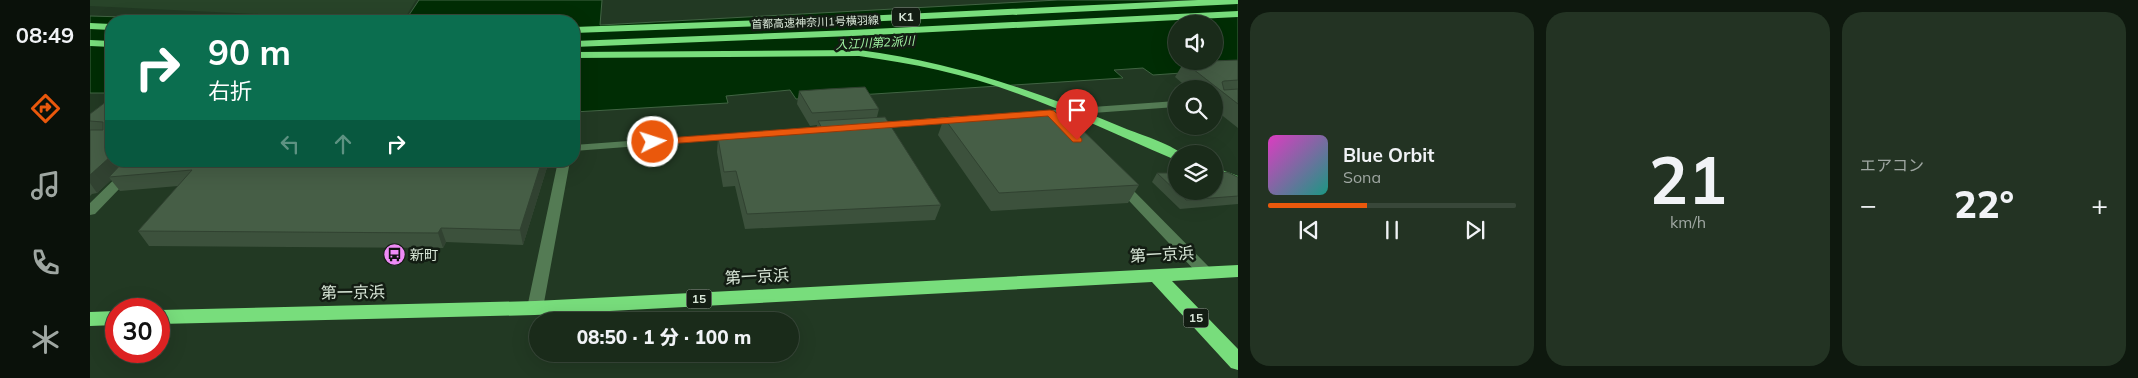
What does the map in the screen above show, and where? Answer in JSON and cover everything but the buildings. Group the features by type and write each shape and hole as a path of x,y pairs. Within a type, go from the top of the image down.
{"highway":[{"name":"首都高速神奈川1号横羽線","path":"580,30 842,20 1238,1"},
{"name":"首都高速神奈川1号横羽線","path":"580,44 852,33 1238,14"},
{"path":"90,26 105,27"},
{"path":"90,42 105,43"},
{"path":"580,55 850,53 897,57 962,71 996,81 1046,99 1168,152"},
{"path":"1223,175 1238,182"},
{"name":"第一京浜","path":"170,317 535,308 1204,271 1238,271"},
{"name":"15","path":"1154,274 1238,362"},
{"path":"90,319 105,318"}],"street":[{"path":"1021,115 1168,105"},
{"path":"1050,113 1064,126"},
{"path":"862,127 971,119"},
{"path":"580,148 842,128"},
{"path":"90,211 134,167"},
{"path":"535,308 563,167"},
{"path":"1110,174 1204,271"}],"shaded area":[{"path":"90,0 416,0 407,15 278,15 90,6"}],"water":[{"name":"入江川第2派川","path":"419,0 602,0 600,25 1058,0 1238,0 1238,69 1153,75 1143,68 1114,70 1123,78 796,99 790,90 726,96 728,103 580,112 580,15 409,15"},
{"path":"90,16 105,16 105,93 90,93"}],"place":[{"name":"新町","path":"394,255"}],"route":[{"path":"653,142 1050,113 1077,140"}]}
